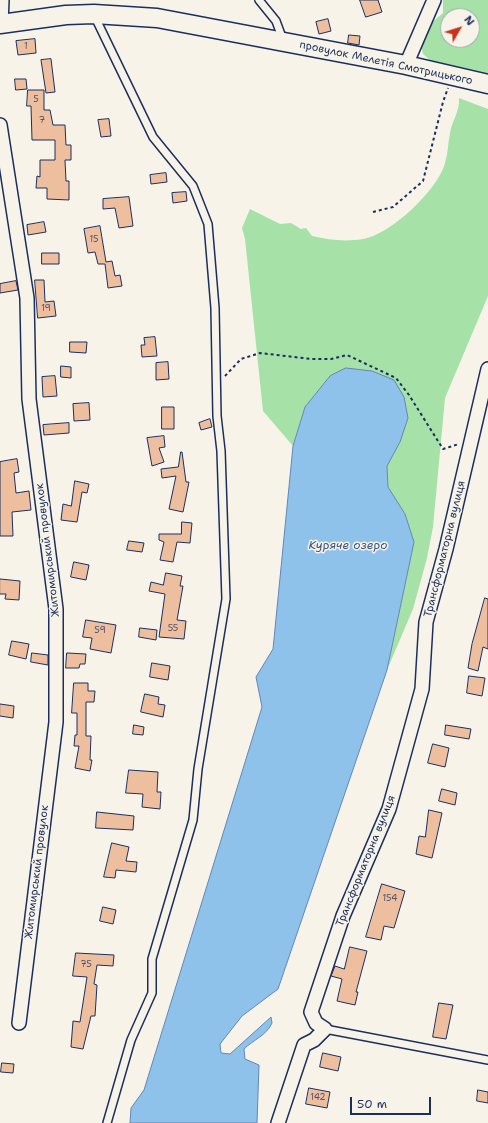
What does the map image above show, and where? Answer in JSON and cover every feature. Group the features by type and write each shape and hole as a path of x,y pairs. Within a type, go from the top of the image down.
{"street":[{"name":"провулок Мелетія Смотрицького","path":"2,0 0,24 66,15 94,14 157,18 406,65 488,84"},
{"path":"406,65 434,0"},
{"name":"Житомирський провулок","path":"0,126 27,298 29,399 56,609 56,722 19,1023"},
{"name":"Трансформаторна вулиця","path":"325,1029 316,1023 311,1012 343,916 389,809 422,689 426,622 446,550 488,369"},
{"path":"278,1123 304,1044 314,1040 325,1029"}],"lane":[{"name":"провулок Мелетія Смотрицького","path":"260,0 276,21 284,42"},
{"path":"94,14 153,137 192,186 208,224 214,308 217,416 221,451 226,599 198,769 193,820 152,959 152,993 131,1040 108,1123"},
{"path":"325,1029 488,1060"}],"path":[{"path":"373,212 392,207 423,181 443,102 453,76"},
{"path":"216,386 240,359 260,353 311,359 331,359 347,355 396,378 409,395 443,449 472,439"}],"green space":[{"path":"443,0 488,0 488,75 431,61 423,54 420,42 422,31 440,16 440,48 480,48 480,8 443,8"},
{"path":"459,98 488,109 488,296 445,398 433,527 427,558 413,609 387,670 414,542 405,514 388,487 387,466 400,442 372,371 346,369 330,376 305,407 293,446 263,411 245,239 242,228 250,209 280,224 291,223 301,229 306,228 312,236 325,239 363,239 374,236 386,229 412,210 433,186 441,174 446,159 450,133 457,112"}],"water":[{"name":"Куряче озеро","path":"346,368 372,371 394,380 404,397 408,418 400,442 387,466 388,487 405,514 414,542 387,670 278,989 242,1016 220,1044 221,1053 230,1054 271,1017 272,1023 267,1031 244,1049 245,1059 259,1065 257,1123 130,1123 131,1108 144,1090 262,707 256,677 273,649 293,446 305,407 330,376"}],"building":[{"path":"360,0 378,0 382,12 366,17"},
{"path":"328,19 331,31 319,34 316,22"},
{"path":"349,35 360,36 359,45 348,43"},
{"path":"35,39 36,53 18,55 16,41"},
{"path":"51,59 55,92 46,93 41,60"},
{"path":"15,79 26,79 27,89 16,90"},
{"path":"28,90 44,90 44,110 50,110 53,125 65,125 66,145 71,145 71,160 65,160 66,181 69,181 69,200 47,199 47,188 36,188 37,176 40,177 40,160 55,160 55,140 32,140 31,106 27,106"},
{"path":"109,119 111,136 101,137 98,120"},
{"path":"166,173 167,182 151,184 150,175"},
{"path":"186,192 187,201 173,203 172,193"},
{"path":"129,197 133,226 119,228 115,208 103,209 103,199"},
{"path":"44,222 46,232 28,235 27,225"},
{"path":"100,226 106,262 112,261 115,276 120,275 122,286 108,288 105,264 98,264 95,252 88,253 84,229"},
{"path":"42,253 59,253 59,264 42,264"},
{"path":"35,280 44,280 45,302 54,301 56,316 38,318"},
{"path":"16,281 18,290 0,293 0,284"},
{"path":"155,337 157,356 142,357 141,345 145,345 144,338"},
{"path":"70,342 87,342 86,353 70,352"},
{"path":"168,362 169,379 156,380 156,363"},
{"path":"61,366 71,367 71,378 61,377"},
{"path":"55,376 57,396 43,397 42,377"},
{"path":"89,403 90,420 74,421 73,404"},
{"path":"162,407 174,407 174,429 162,429"},
{"path":"210,419 212,427 201,430 199,423"},
{"path":"69,423 69,433 44,435 43,425"},
{"path":"164,436 165,447 159,448 164,462 152,466 147,438"},
{"path":"181,452 186,482 189,482 183,512 169,509 176,476 162,478 161,469 178,467"},
{"path":"17,459 19,472 14,473 16,493 29,491 31,510 12,512 13,536 0,536 0,462"},
{"path":"75,481 89,484 87,493 82,492 77,522 61,520 63,504 71,506"},
{"path":"182,522 192,523 190,543 177,542 173,562 160,560 164,542 159,540 159,534 181,534"},
{"path":"129,541 144,543 142,552 127,550"},
{"path":"74,562 89,565 86,580 71,577"},
{"path":"166,573 182,576 180,586 183,586 177,620 186,621 184,639 159,637 165,594 149,591 151,582 163,585"},
{"path":"0,579 20,581 19,600 5,599 6,594 0,594"},
{"path":"485,598 488,599 488,649 483,647 478,671 468,668 472,644"},
{"path":"86,620 116,625 111,653 90,649 92,638 83,637"},
{"path":"140,628 157,630 156,640 139,637"},
{"path":"12,641 29,644 26,659 9,655"},
{"path":"32,653 48,655 48,665 31,662"},
{"path":"67,653 86,654 85,664 80,664 79,668 66,668"},
{"path":"152,663 170,666 168,680 150,677"},
{"path":"469,676 485,678 482,696 467,693"},
{"path":"74,683 88,683 88,691 95,691 94,702 86,702 86,736 91,736 90,760 92,760 90,771 75,768 79,746 74,746 75,735 77,735 77,713 72,713"},
{"path":"145,694 159,697 158,704 165,705 163,717 141,712"},
{"path":"0,704 14,706 13,718 0,716"},
{"path":"134,725 144,727 143,735 133,734"},
{"path":"446,725 471,729 469,739 445,735"},
{"path":"433,744 449,748 445,767 428,763"},
{"path":"129,770 158,772 157,792 161,792 160,809 142,807 143,794 126,793"},
{"path":"442,789 457,793 455,805 439,801"},
{"path":"429,810 442,813 432,858 416,854 419,836 425,837"},
{"path":"97,812 134,816 133,830 96,828"},
{"path":"112,843 129,847 126,861 137,862 136,872 116,870 115,878 104,877"},
{"path":"382,884 405,891 394,928 384,926 381,940 366,937"},
{"path":"103,907 116,910 113,924 100,921"},
{"path":"350,947 367,951 356,992 358,992 355,1005 337,1001 342,979 331,976 335,966 344,969"},
{"path":"76,953 114,955 113,966 97,965 94,984 97,985 95,1016 91,1016 83,1049 71,1047 73,1021 80,1022 87,977 73,976"},
{"path":"439,1003 453,1005 446,1039 433,1037"},
{"path":"323,1053 341,1057 338,1071 320,1067"},
{"path":"2,1063 14,1064 13,1073 1,1072"},
{"path":"309,1088 330,1092 327,1108 306,1104"},
{"path":"478,1090 488,1092 488,1103 477,1101"}]}
